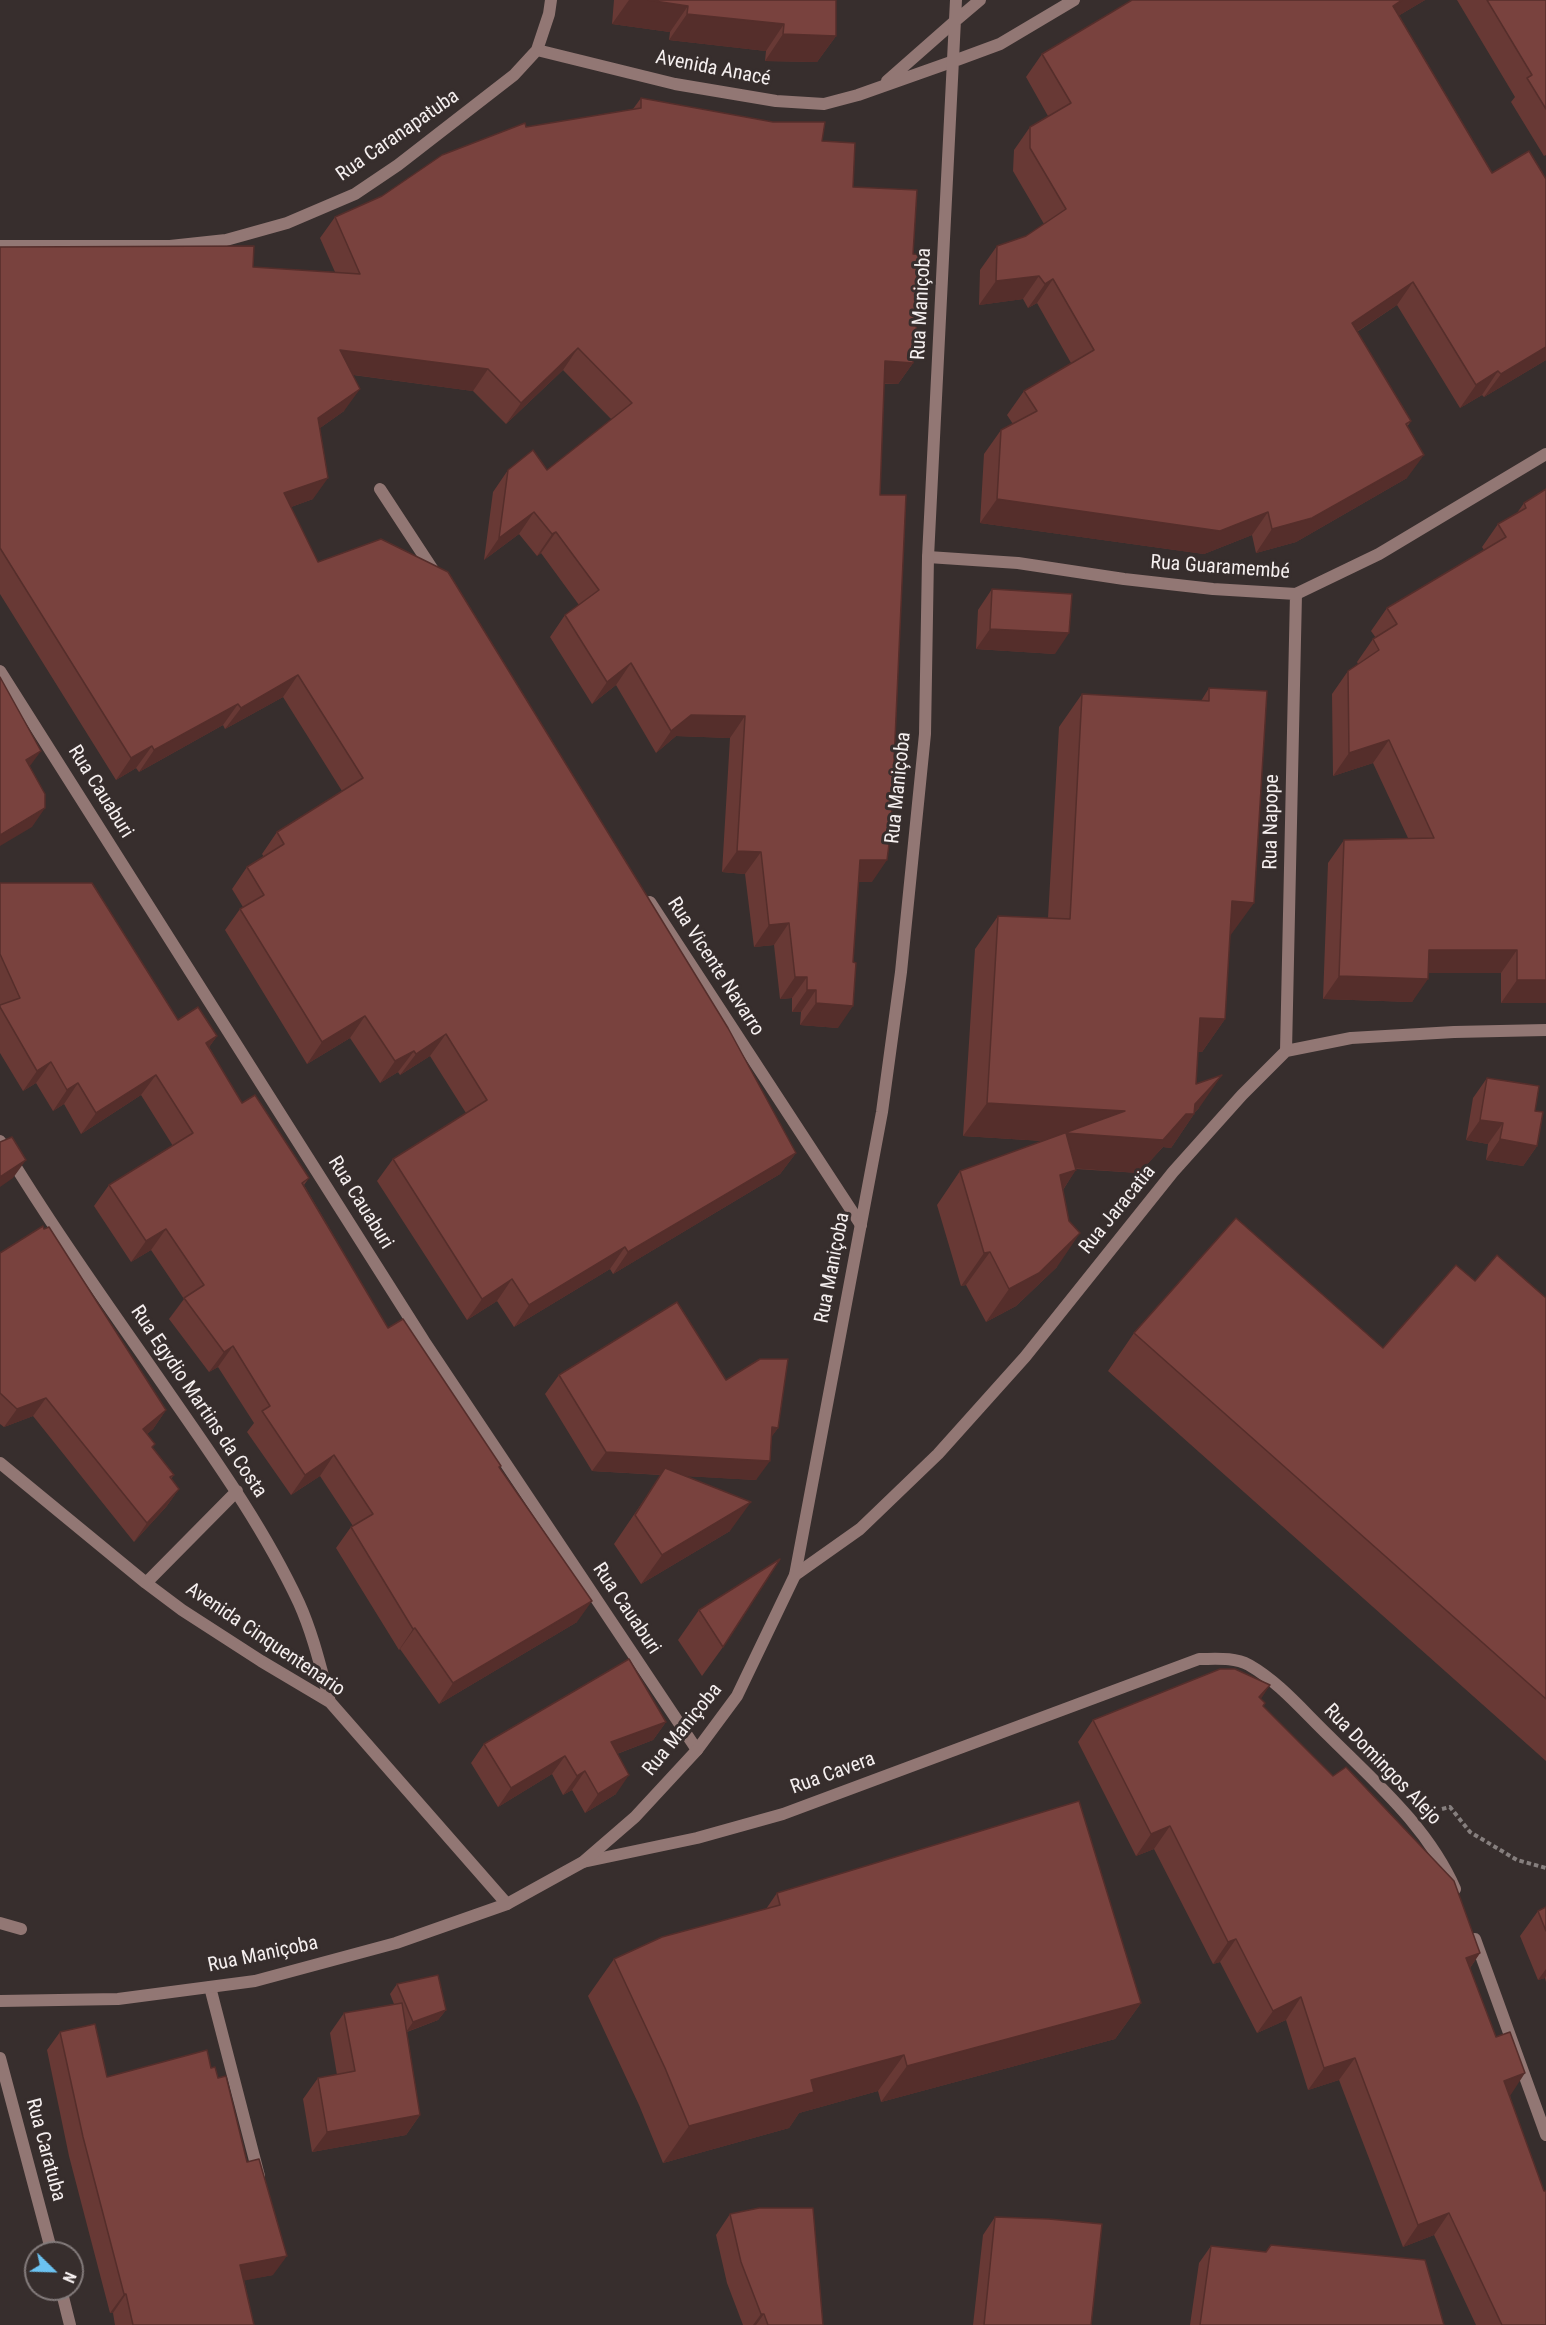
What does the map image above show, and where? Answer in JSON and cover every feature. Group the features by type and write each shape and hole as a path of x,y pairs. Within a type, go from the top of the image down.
{"street":[{"name":"Rua Caranapatuba","path":"0,246 170,246 226,240 287,223 355,194 398,165 514,75 537,50 549,14 550,0"},
{"name":"Rua Maniçoba","path":"0,2001 118,1999 255,1981 396,1943 507,1904 583,1862 635,1817 697,1750 737,1696 795,1575 882,1112 899,983 924,746 928,557 956,0"},
{"name":"Avenida Anacé","path":"882,86 980,0"},
{"name":"Avenida Anacé","path":"537,50 675,84 776,101 824,104 999,44 1074,0"},
{"name":"Rua Guaramembé","path":"928,557 1018,563 1124,579 1213,589 1296,594 1379,554 1546,454"},
{"path":"380,489 445,588"},
{"name":"Rua Napope","path":"1286,1051 1296,594"},
{"name":"Rua Cauaburi","path":"0,671 424,1341 697,1750"},
{"name":"Rua Vicente Navarro","path":"640,887 861,1225"},
{"path":"1286,1051 1351,1038 1546,1029"},
{"name":"Rua Jaracatia","path":"795,1575 860,1528 938,1454 1025,1357 1173,1172 1242,1095 1286,1051"},
{"name":"Rua Egydio Martins da Costa","path":"0,1141 106,1302 237,1491 267,1540 300,1605 319,1659 330,1702"},
{"name":"Avenida Cinquentenario","path":"0,1463 182,1610 330,1702 507,1904"},
{"path":"146,1583 237,1491"},
{"name":"Rua Domingos Alejo","path":"1089,1700 1199,1659 1227,1659 1248,1665 1284,1691 1409,1816 1432,1846 1458,1897"},
{"name":"Rua Cavera","path":"583,1862 697,1838 783,1814 1089,1700"},
{"path":"0,1923 21,1929"},
{"path":"1471,1929 1546,2135"},
{"path":"210,1987 263,2192"},
{"name":"Rua Caratuba","path":"0,2058 49,2241"},
{"path":"64,2301 70,2325"}],"path":[{"path":"1409,1816 1450,1807 1470,1832 1517,1860 1546,1868"}],"building":[{"path":"648,0 836,0 836,36 783,34 784,24 687,14 688,6"},
{"path":"1132,0 1402,0 1393,6 1492,173 1529,151 1546,179 1546,347 1501,374 1498,371 1476,385 1413,282 1352,323 1411,421 1406,424 1424,455 1312,518 1272,529 1268,512 1220,531 997,499 1001,430 1037,411 1024,391 1094,350 1053,279 1045,284 1039,276 996,281 997,246 1026,236 1066,209 1030,148 1030,127 1071,103 1042,54"},
{"path":"1487,0 1546,0 1546,109 1527,78 1532,75"},
{"path":"641,98 773,122 825,122 822,141 855,143 853,187 917,190 913,254 923,255 913,363 885,361 880,495 906,495 891,828 887,860 860,860 853,962 856,963 853,1006 816,1003 816,990 807,990 807,977 795,977 789,923 769,925 761,852 737,851 745,716 691,715 671,731 631,663 607,682 565,615 599,590 556,532 552,534 534,512 499,538 508,470 533,450 547,470 632,403 578,348 521,403 488,369 340,350 360,389 318,418 328,478 284,493 318,562 381,539 448,572 728,1028 796,1153 628,1252 625,1247 529,1305 512,1279 482,1299 393,1159 487,1100 446,1034 416,1054 414,1051 395,1061 365,1016 322,1042 240,909 264,895 247,867 284,844 277,832 363,778 298,675 241,708 238,704 154,750 152,746 131,758 0,548 0,247 254,246 253,267 360,274 335,217 382,196 442,155 525,123 526,127 641,108"},
{"path":"1546,489 1546,980 1517,980 1517,950 1429,950 1428,979 1339,976 1344,840 1434,838 1389,740 1349,753 1348,671 1379,650 1373,639 1397,624 1387,608 1506,537 1498,524 1526,508 1524,503"},
{"path":"992,589 1072,594 1069,633 990,629"},
{"path":"0,677 41,751 26,760 45,794 45,808 0,835"},
{"path":"1209,688 1267,691 1254,903 1232,901 1225,1019 1200,1018 1196,1084 1222,1075 1195,1104 1194,1114 1186,1114 1163,1140 1066,1133 1076,1170 1060,1175 1069,1221 1080,1233 1039,1273 1009,1289 990,1252 984,1253 960,1171 1125,1111 987,1103 998,916 1070,919 1082,694 1209,701"},
{"path":"0,883 92,883 178,1020 198,1007 217,1036 206,1043 242,1103 255,1095 309,1178 302,1183 388,1328 403,1319 501,1466 499,1467 592,1601 453,1683 415,1628 413,1629 351,1527 373,1514 334,1455 305,1475 262,1411 270,1406 233,1346 224,1352 184,1298 204,1285 166,1229 146,1241 109,1185 193,1133 156,1075 96,1113 78,1083 67,1090 51,1062 37,1071 0,1007 0,1005 20,998 0,954"},
{"path":"1487,1078 1539,1086 1535,1111 1543,1112 1537,1146 1500,1139 1503,1123 1480,1120"},
{"path":"12,1137 26,1160 0,1177 0,1142"},
{"path":"1236,1218 1383,1348 1456,1265 1475,1281 1497,1255 1546,1298 1546,1699 1134,1333"},
{"path":"43,1226 44,1229 49,1227 166,1410 143,1429 155,1444 152,1447 174,1475 170,1477 179,1489 147,1523 46,1398 17,1409 0,1393 0,1253"},
{"path":"677,1302 726,1380 760,1359 788,1359 778,1428 772,1427 770,1461 606,1452 559,1375"},
{"path":"665,1468 751,1502 662,1555 635,1515"},
{"path":"780,1559 723,1647 699,1610"},
{"path":"629,1659 666,1722 611,1742 629,1775 598,1794 585,1771 577,1776 565,1756 511,1788 484,1744"},
{"path":"1220,1669 1235,1669 1270,1685 1259,1697 1265,1703 1263,1706 1333,1776 1346,1767 1454,1881 1480,1953 1466,1958 1496,2037 1510,2032 1525,2073 1504,2081 1544,2191 1546,2191 1546,2325 1502,2325 1449,2213 1418,2225 1355,2058 1324,2068 1301,1997 1273,2011 1236,1939 1228,1942 1170,1826 1151,1834 1093,1720"},
{"path":"1079,1801 1141,2003 907,2066 904,2055 811,2080 814,2092 689,2126 665,2068 614,1959 662,1937 780,1905 777,1893"},
{"path":"1546,1907 1546,1931 1538,1911"},
{"path":"438,1975 446,2010 413,2022 397,1984"},
{"path":"402,2003 420,2115 327,2132 318,2078 355,2071 344,2013"},
{"path":"95,2024 107,2077 207,2050 211,2068 215,2067 218,2078 226,2076 247,2162 259,2159 287,2256 240,2265 254,2325 133,2325 83,2137 60,2032"},
{"path":"759,2208 813,2208 823,2325 768,2325 764,2314 761,2314 741,2262 730,2214"},
{"path":"995,2217 1102,2224 1091,2325 984,2325"},
{"path":"1271,2245 1425,2260 1444,2325 1200,2325 1211,2246 1266,2252"}]}
